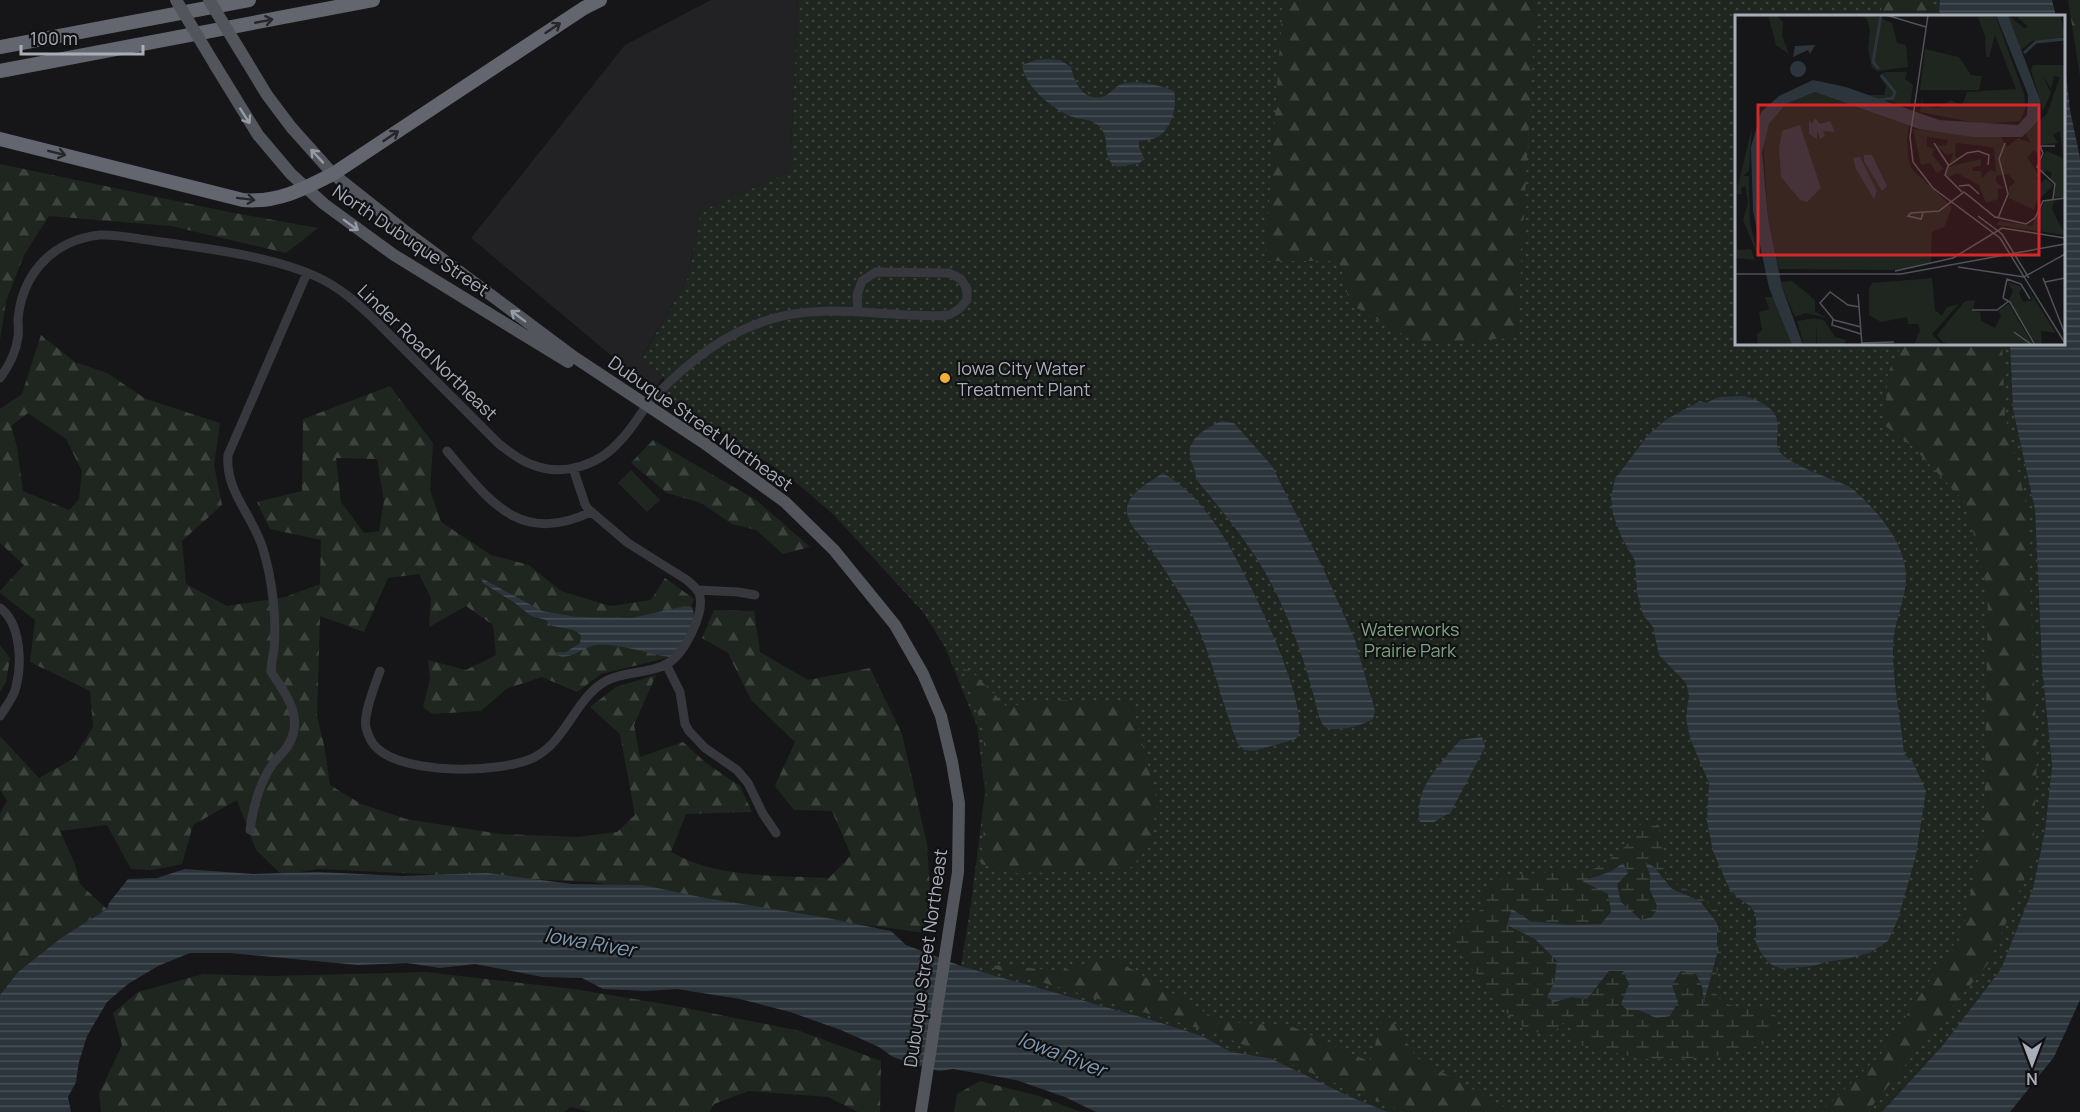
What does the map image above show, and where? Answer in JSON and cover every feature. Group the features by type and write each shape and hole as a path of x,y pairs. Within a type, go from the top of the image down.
{"highway":[{"path":"0,47 249,0"},
{"path":"0,71 373,0"},
{"path":"0,139 243,200 271,200 305,188 333,174 584,8 600,0"}],"main road":[{"name":"North Dubuque Street","path":"176,0 258,135 273,155 305,188 394,255 571,364 640,402"},
{"name":"Dubuque Street Northeast","path":"209,0 267,94 291,127 333,174 532,327 761,483 791,508 834,550 895,625 909,647 941,716 957,786 959,859 922,1108"}],"street":[{"name":"Linder Road Northeast","path":"0,378 16,348 20,307 27,284 50,255 74,241 100,235 113,235 242,256 284,265 329,283 353,300 467,413 516,457 546,469 573,468 594,461 611,450 625,436 640,402 714,345 740,331 771,319 810,312 949,315 967,300 967,289 961,279 950,273 876,272 862,281 857,295 858,312"},
{"path":"250,830 252,812 262,784 291,738 294,713 286,693 271,669 274,643 272,596 263,549 231,486 227,466 228,455 307,273"},
{"path":"447,451 496,506 518,518 537,523 563,522 591,512"},
{"path":"380,671 366,715 366,724 372,743 387,755 409,762 452,770 522,763 535,757 560,736 574,714 603,682 672,661 685,645 698,616 700,599 697,590 687,580 628,543 591,512 585,504 573,468"},
{"path":"697,590 738,592 755,596"},
{"path":"0,608 16,632 19,652 16,688 0,716"},
{"path":"666,664 680,692 685,724 689,731 705,748 737,770 748,783 776,834"}],"shaded area":[{"path":"711,0 798,0 790,172 701,211 688,278 642,357 663,378 656,386 620,363 471,238 625,45"}],"green space":[{"name":"Waterworks Prairie Park","path":"798,0 1940,0 1941,15 1735,15 1735,345 2010,345 2013,409 2035,510 2042,667 2052,766 2045,831 2033,888 2001,969 1943,1045 1882,1112 1388,1112 1353,1098 1270,1058 1231,1052 1202,1036 1155,1021 961,966 985,792 977,726 945,647 923,612 833,514 791,478 659,392 666,386 664,378 642,358 688,278 701,211 790,172"},
{"path":"1283,0 1536,0 1517,338 1418,343 1350,304 1339,261 1265,261"},
{"path":"1883,0 1933,0 1933,15 1880,15"},
{"path":"2068,0 2080,0 2080,76"},
{"path":"0,164 229,212 318,228 286,253 171,226 49,216 24,255 6,301 0,340"},
{"path":"41,335 75,362 107,373 146,399 220,423 214,465 222,505 182,541 186,584 227,606 285,597 320,584 321,540 270,529 257,502 302,491 303,419 390,386 433,443 430,490 441,522 491,555 529,565 561,591 610,606 651,600 665,578 694,599 671,657 601,674 577,692 542,677 506,689 481,711 432,714 423,707 430,679 428,660 466,670 496,655 493,625 466,606 429,627 431,598 419,574 388,578 364,632 320,616 317,716 330,785 361,804 406,819 500,834 578,837 617,832 635,815 620,734 590,707 616,687 656,675 634,725 640,757 683,742 706,763 740,786 752,812 686,814 671,852 689,861 728,871 768,876 829,878 851,855 832,811 794,810 775,786 795,742 751,700 728,653 702,638 714,610 754,611 760,652 808,680 870,668 902,734 927,844 933,934 784,914 592,882 318,869 282,875 256,850 237,800 193,825 182,864 153,870 131,869 107,825 60,831 75,864 80,884 107,909 61,938 18,972 0,995 0,814 7,800 0,790 0,736 39,778 73,759 93,727 90,691 30,662 35,620 0,593 24,565 0,543 0,409 22,394","holes":["28,413 66,439 82,471 79,499 69,510 23,491 17,447 11,426","336,458 377,459 384,501 379,531 364,533 341,502"]},
{"path":"1902,345 2002,345 2005,416 2027,508 2037,756 2033,858 1990,961 1872,1106 1862,1112 1816,1112 1824,1109 1881,1054 1962,932 1984,832 1988,593 1966,503 1913,447 1884,425 1888,373"},
{"path":"653,440 756,500 810,547 783,554 756,530 732,524 701,503 667,493 631,463"},
{"path":"631,470 660,500 647,512 618,483"},
{"path":"0,645 10,658 6,682 0,692"},
{"path":"963,669 971,671 1006,706 1061,700 1132,704 1157,800 1152,837 1133,867 1020,874 981,864 987,792 983,729"},
{"path":"1653,821 1659,826 1665,873 1672,882 1696,894 1717,910 1721,942 1720,962 1714,989 1718,996 1729,1005 1737,1007 1768,1008 1776,1016 1776,1031 1764,1044 1724,1055 1685,1059 1644,1059 1583,1046 1576,1042 1570,1025 1563,1023 1551,1035 1529,1030 1507,1013 1458,952 1453,941 1453,929 1473,918 1481,909 1483,897 1493,884 1506,876 1561,871 1583,872 1600,867 1627,845 1641,824"},
{"path":"1109,956 1220,1021 1293,1027 1370,1062 1385,1011 1417,1058 1513,1112 1405,1112 1215,1033 979,964 1062,971"},
{"path":"426,972 574,989 676,1006 800,1031 881,1061 880,1112 858,1112 828,1097 749,1091 714,1104 710,1112 591,1112 571,1107 564,1112 101,1112 99,1094 122,1045 113,1013 138,992 203,974 272,976"},
{"path":"980,1081 1039,1096 1081,1112 954,1112 957,1094"}],"water":[{"path":"1940,0 2052,0 2056,15 1941,15"},
{"path":"1048,59 1060,60 1071,67 1080,89 1090,96 1102,97 1119,85 1132,83 1151,84 1174,91 1174,109 1168,127 1157,137 1139,141 1144,158 1140,163 1117,167 1109,158 1105,137 1099,126 1065,114 1041,97 1028,81 1022,65"},
{"path":"2065,66 2070,110 2080,158 2080,1000 2054,1057 2010,1112 1882,1112 1943,1045 2001,969 2033,888 2045,831 2052,766 2042,667 2035,510 2013,409 2010,345 2065,345"},
{"path":"1744,396 1772,410 1777,418 1779,450 1784,456 1801,467 1847,485 1854,490 1881,518 1896,541 1905,565 1906,578 1893,645 1895,686 1904,754 1913,762 1926,791 1916,855 1898,919 1888,941 1869,953 1813,966 1782,969 1772,965 1763,956 1756,943 1756,914 1729,888 1713,851 1707,821 1709,783 1690,738 1686,718 1689,695 1686,683 1659,655 1653,627 1643,615 1637,592 1635,561 1621,536 1613,514 1611,497 1615,479 1648,435 1667,419 1700,401 1706,403 1719,397"},
{"path":"1222,421 1234,423 1272,466 1323,568 1355,640 1375,711 1373,719 1369,721 1341,729 1328,728 1324,725 1319,717 1296,640 1272,585 1247,544 1196,479 1191,460 1191,446 1198,435"},
{"path":"1163,473 1194,497 1218,528 1257,600 1286,667 1295,698 1299,723 1296,739 1254,751 1244,750 1238,744 1207,649 1191,613 1128,516 1128,505 1135,494"},
{"path":"481,578 542,611 577,617 632,618 685,606 692,607 693,620 688,634 671,657 606,645 591,646 567,656 556,655 557,652 566,652 580,643 581,635 574,630 552,626 546,620 531,616 483,583"},
{"path":"1482,737 1485,747 1451,812 1434,822 1420,822 1420,798 1437,768 1460,740"},
{"path":"1645,862 1654,867 1672,889 1700,901 1717,923 1717,954 1704,1002 1702,986 1696,974 1681,971 1672,985 1678,1002 1670,1016 1656,1018 1639,1010 1627,1010 1621,1004 1629,984 1623,971 1609,971 1587,999 1572,997 1554,1002 1547,997 1554,983 1557,961 1535,939 1507,925 1512,909 1530,921 1569,925 1601,924 1611,912 1608,894 1582,881 1610,872 1623,863 1628,873 1617,884 1621,902 1641,920 1652,917 1658,908 1650,890 1650,875"},
{"name":"Iowa River","path":"185,869 253,874 318,872 401,876 487,873 572,884 643,885 705,898 822,917 891,931 906,945 961,966 1155,1021 1202,1036 1231,1052 1270,1058 1353,1098 1388,1112 1096,1112 1065,1097 1016,1080 953,1069 939,1071 913,1064 893,1057 879,1047 841,1030 790,1012 740,999 677,989 646,991 603,989 582,978 543,977 475,964 440,968 407,963 358,965 229,953 190,953 158,966 128,984 107,1002 87,1036 76,1082 68,1097 71,1112 0,1112 0,995 18,972 61,938 107,909 109,903 128,879 157,878"}],"place":[{"name":"Iowa City Water Treatment Plant","path":"945,378"}]}
